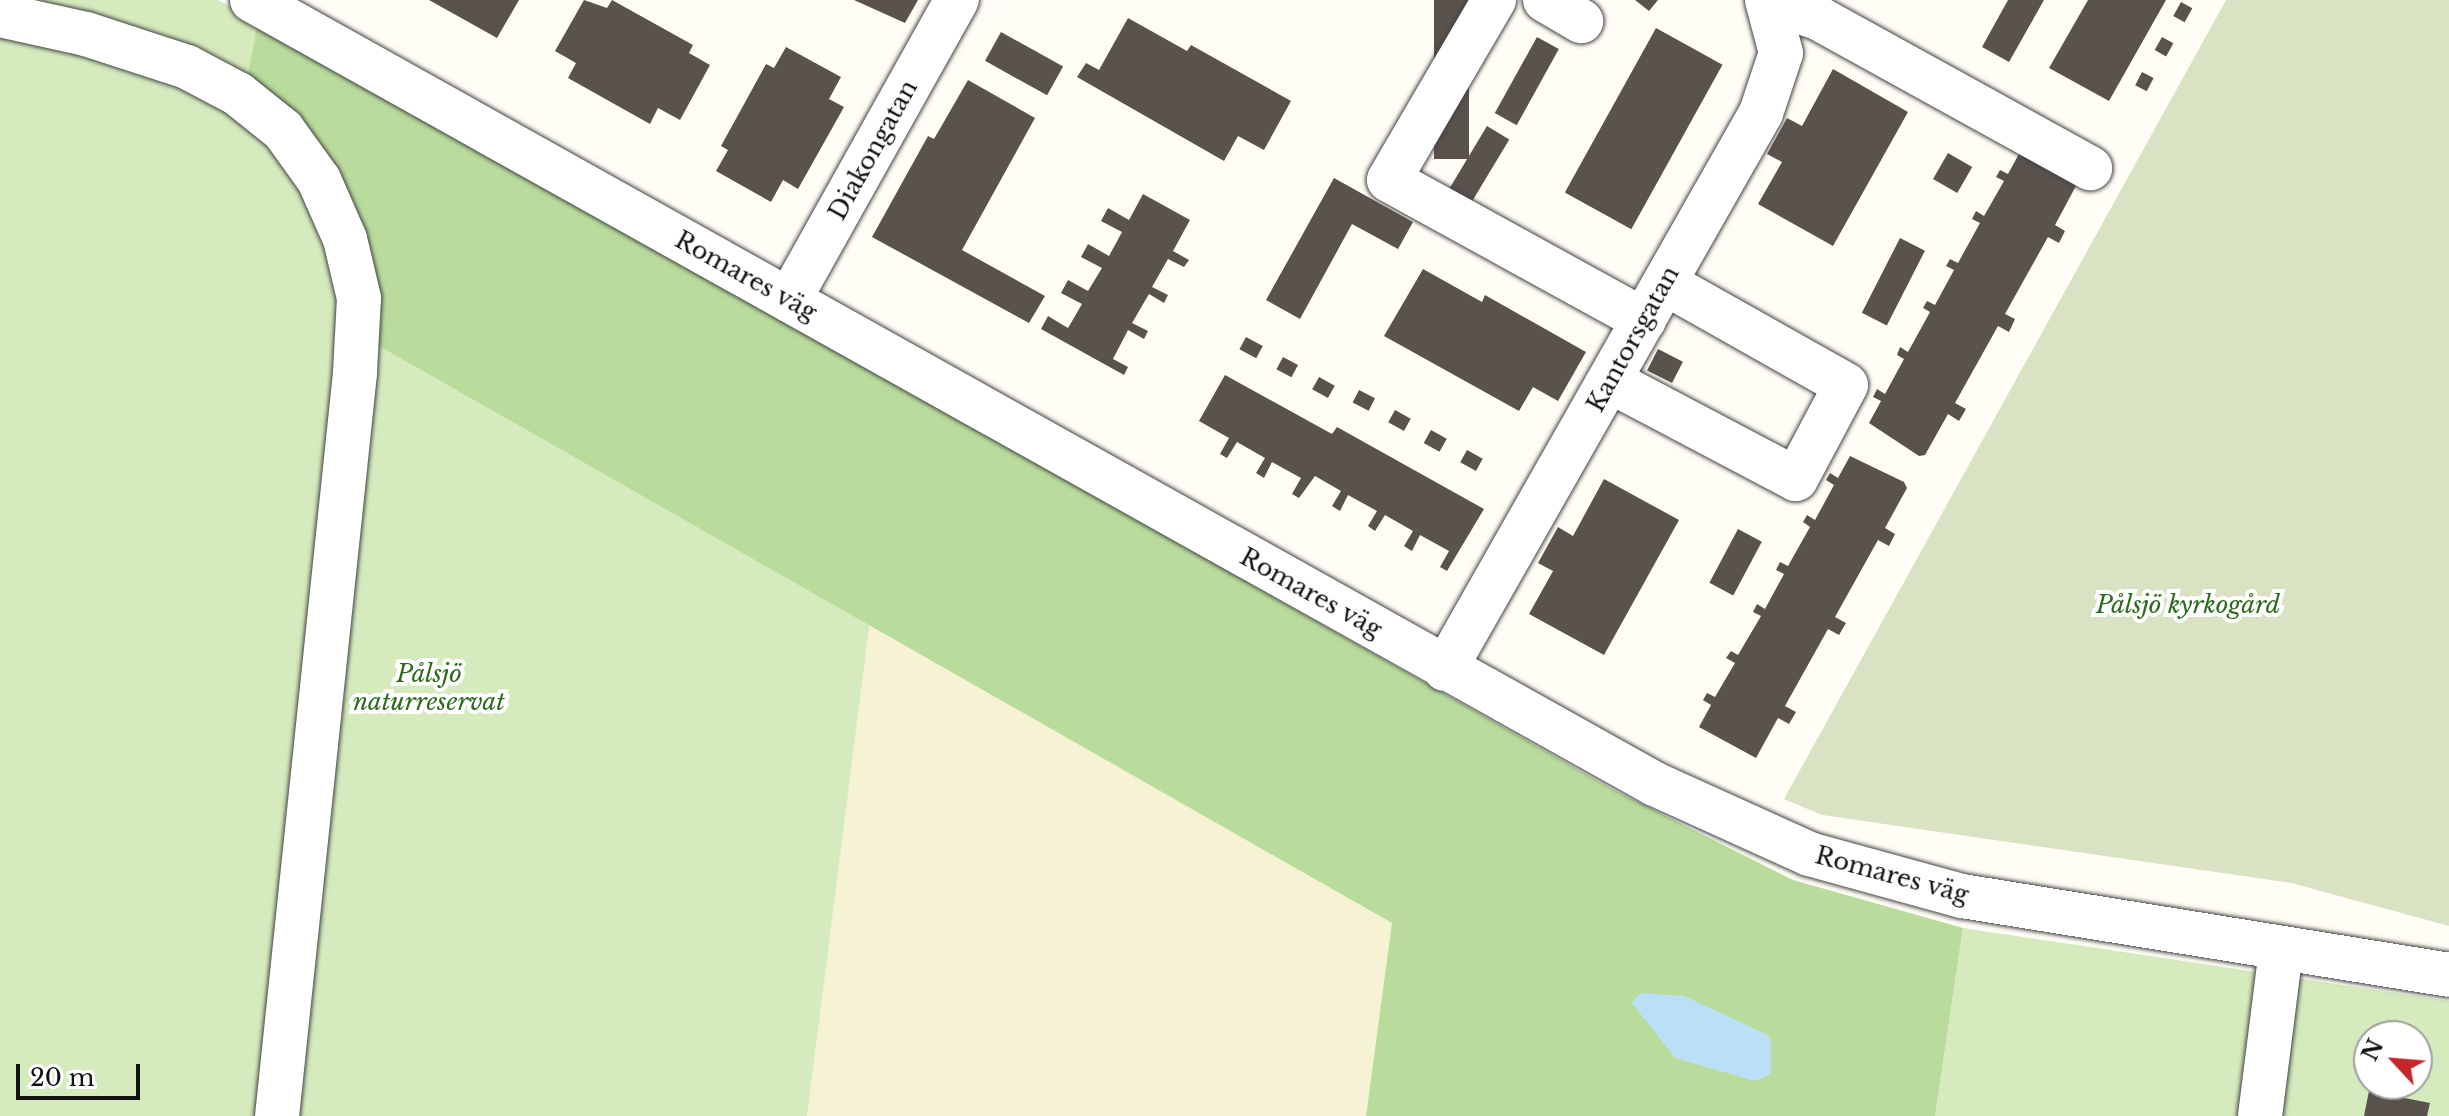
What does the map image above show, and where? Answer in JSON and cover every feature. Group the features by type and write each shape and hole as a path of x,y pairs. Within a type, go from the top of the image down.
{"street":[{"name":"Romares väg","path":"252,0 1445,669 1655,784 1809,854 1962,896 2449,975"},
{"name":"Diakongatan","path":"789,300 957,0"},
{"path":"1494,0 1389,180 1654,302 1846,385 1796,479 1610,381"},
{"path":"1769,7 1794,10 1818,18 2090,168"},
{"name":"Kantorsgatan","path":"1445,669 1610,381 1777,79 1781,53 1769,7"},
{"path":"0,15 86,34 187,67 238,94 283,130 319,180 345,239 359,298 355,373 277,1116"},
{"path":"2260,1116 2281,950"}],"green space":[{"name":"Pålsjö naturreservat","path":"0,0 218,0 258,21 891,454 807,1116 0,1116"},
{"name":"Pålsjö kyrkogård","path":"2226,0 2449,0 2449,926 2291,883 1822,815 1784,799"},
{"path":"258,21 1614,790 1793,880 1963,928 1935,1116 1366,1116 1392,923 374,343 247,80"},
{"path":"374,343 1393,923 1366,1116 293,1116"},
{"path":"1963,928 2449,1001 2449,1116 1935,1116"}],"water":[{"path":"1640,993 1684,996 1766,1034 1771,1041 1771,1074 1755,1081 1675,1058 1632,1003"}],"building":[{"path":"429,0 519,0 497,38"},
{"path":"584,0 607,8 612,0 693,45 689,53 710,65 680,120 658,108 650,124 568,78 576,63 555,51"},
{"path":"854,0 918,0 905,23"},
{"path":"1434,0 1469,0 1469,159 1434,159"},
{"path":"1635,0 1658,0 1649,11"},
{"path":"2008,0 2044,0 2009,62 1982,47"},
{"path":"2088,0 2166,0 2109,101 2049,68"},
{"path":"2181,2 2192,8 2185,22 2173,16"},
{"path":"1128,18 1187,51 1191,45 1291,101 1264,150 1238,136 1224,161 1077,77 1086,63 1099,70"},
{"path":"1656,28 1722,65 1631,229 1565,192"},
{"path":"1001,32 1063,66 1047,95 985,61"},
{"path":"1537,37 1559,49 1517,125 1495,113"},
{"path":"2162,37 2173,43 2166,56 2155,50"},
{"path":"786,47 841,77 829,99 844,107 798,189 783,180 771,202 716,171 728,150 721,146 766,64 774,68"},
{"path":"1833,69 1908,112 1833,246 1758,204 1782,162 1767,154 1787,118 1802,126"},
{"path":"2142,72 2154,78 2147,91 2135,85"},
{"path":"968,80 1035,118 962,250 1045,296 1029,323 872,237 928,136 934,139"},
{"path":"1487,126 1509,139 1471,204 1448,190"},
{"path":"2020,152 2077,184 2055,225 2065,231 2059,243 2048,237 2005,314 2015,319 2009,332 1998,326 1955,403 1966,409 1959,421 1948,414 1925,455 1919,456 1869,423 1881,401 1873,397 1877,389 1885,394 1904,359 1897,355 1900,347 1908,352 1930,312 1923,308 1927,301 1935,305 1954,270 1946,266 1950,259 1958,263 1980,223 1972,219 1976,211 1984,216 2004,181 1996,177 2000,170 2008,174"},
{"path":"1948,153 1972,167 1957,193 1933,179"},
{"path":"1334,178 1413,222 1398,249 1352,224 1300,319 1266,300"},
{"path":"1143,194 1190,220 1173,251 1189,260 1184,267 1168,259 1152,287 1168,295 1164,303 1149,294 1132,323 1148,331 1144,339 1128,330 1113,359 1128,367 1124,375 1041,329 1048,316 1068,328 1082,304 1061,293 1068,280 1088,291 1102,268 1081,257 1088,244 1109,256 1122,232 1101,221 1108,208 1129,220"},
{"path":"1900,238 1925,251 1887,326 1862,313"},
{"path":"1423,269 1482,302 1485,295 1586,352 1558,401 1533,387 1519,411 1384,336"},
{"path":"1246,337 1263,346 1256,358 1239,349"},
{"path":"1658,349 1683,362 1672,383 1647,370"},
{"path":"1283,357 1298,365 1291,377 1276,369"},
{"path":"1225,375 1332,434 1337,427 1484,509 1447,571 1440,567 1449,551 1420,535 1412,551 1404,546 1413,531 1385,515 1375,531 1368,526 1377,511 1348,495 1340,511 1332,506 1341,491 1315,476 1299,498 1292,494 1301,478 1272,462 1264,478 1256,473 1265,458 1237,442 1227,458 1220,454 1229,438 1199,421"},
{"path":"1319,377 1335,386 1328,398 1312,389"},
{"path":"1359,390 1375,398 1369,411 1353,402"},
{"path":"1395,410 1411,419 1404,431 1388,422"},
{"path":"1431,430 1447,439 1439,452 1424,443"},
{"path":"1467,450 1483,459 1476,471 1460,462"},
{"path":"1850,456 1904,482 1907,488 1885,528 1895,534 1889,546 1878,540 1835,617 1846,623 1839,635 1828,629 1785,706 1796,712 1789,724 1778,718 1756,758 1699,727 1711,705 1703,700 1707,693 1715,697 1735,663 1726,658 1731,651 1738,655 1761,616 1753,612 1757,604 1765,609 1784,574 1776,570 1780,562 1788,566 1810,527 1803,522 1807,515 1815,520 1834,485 1826,480 1830,473 1838,478"},
{"path":"1604,479 1679,520 1604,655 1529,614 1553,571 1538,563 1558,527 1573,536"},
{"path":"1738,529 1762,542 1733,596 1709,583"},
{"path":"2367,1100 2430,1103 2427,1116 2364,1116"}]}
